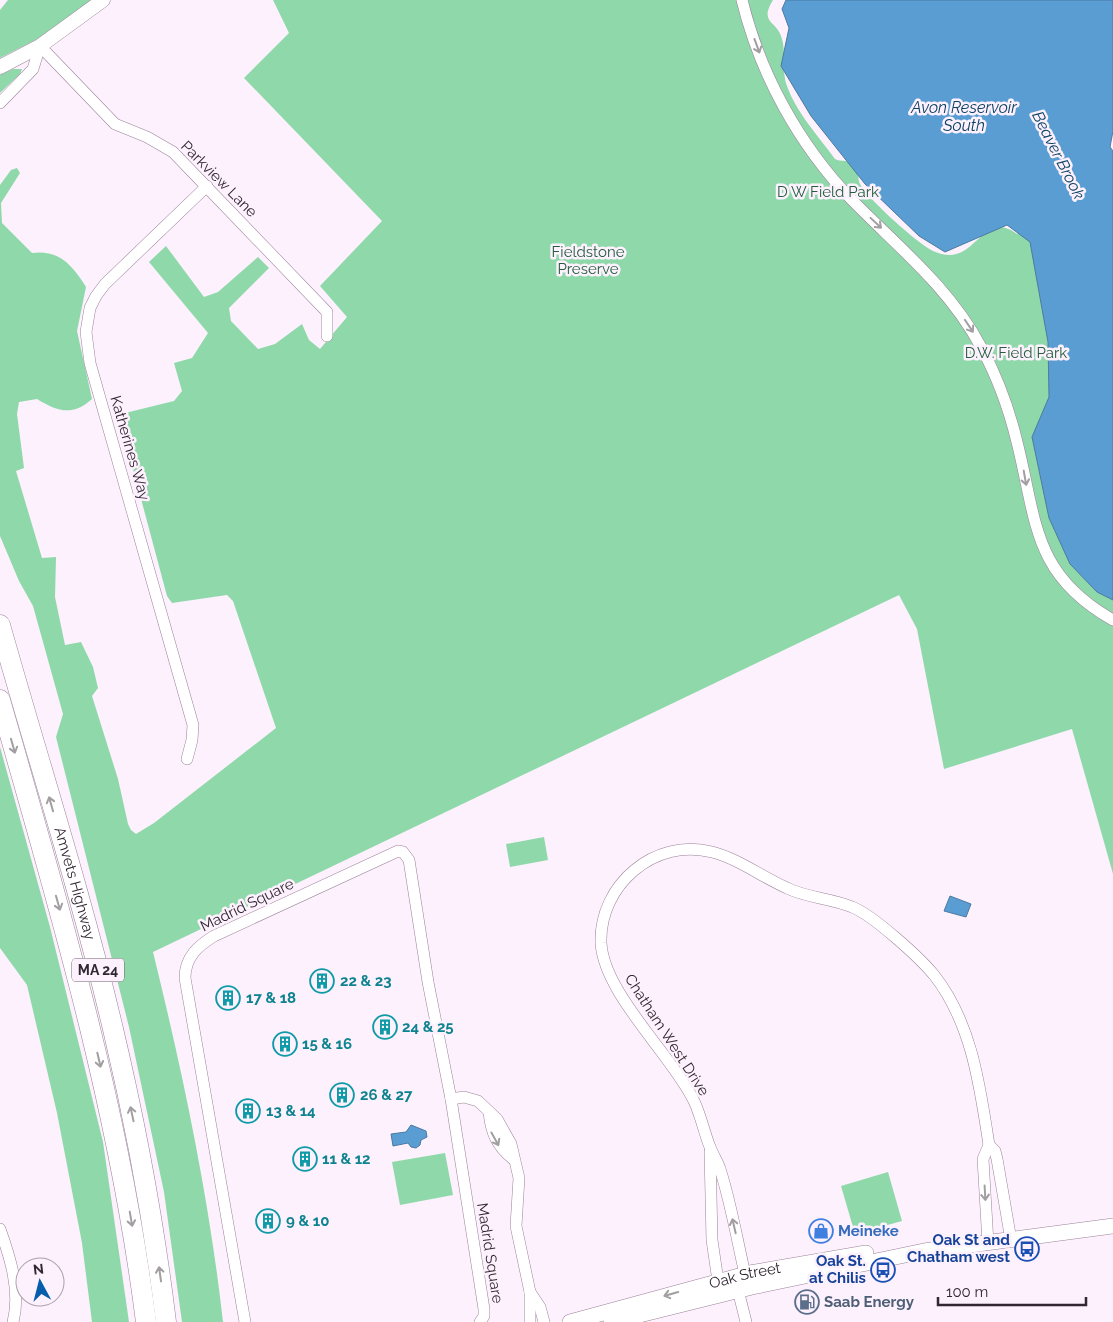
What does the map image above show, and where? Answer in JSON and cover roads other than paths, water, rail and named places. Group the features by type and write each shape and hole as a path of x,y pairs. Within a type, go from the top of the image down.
{"highway":[{"name":"Amvets Highway","path":"0,625 81,908 113,1028 146,1187 166,1322"},
{"name":"Amvets Highway","path":"0,700 93,1034 126,1191 146,1322"}],"main road":[{"name":"Oak Street","path":"611,1322 738,1290 924,1251 1113,1226"},
{"name":"Oak Street","path":"570,1322 745,1274 888,1250 924,1251"}],"street":[{"path":"0,67 40,46 103,0"},
{"path":"742,0 767,73 799,132 822,165 851,199 917,262 940,287 976,338 1000,388 1018,442 1032,516 1048,557 1070,587 1093,608 1113,620"},
{"path":"0,103 33,69 40,46"},
{"name":"Parkview Lane","path":"40,46 114,124 147,137 173,152 207,186 327,312 327,336"},
{"name":"Katherines Way","path":"186,759 192,740 193,725 90,363 86,332 90,308 105,284 207,186"},
{"name":"Chatham West Drive","path":"745,1274 720,1168 710,1148 693,1099 685,1084 630,1009 613,978 601,943 604,917 609,902 628,874 642,863 662,855 696,850 714,852 796,892 852,907 878,925 928,968 946,994 970,1048 979,1082 989,1145 995,1151 997,1159 1011,1240"},
{"name":"Madrid Square","path":"245,1322 185,978 186,965 197,947 214,936 393,852 403,852 409,860 428,982 451,1099 484,1309 484,1316 480,1322"},
{"name":"Madrid Square","path":"451,1099 472,1098 485,1106 503,1127 511,1144 519,1178 516,1226 530,1292 530,1322"},
{"name":"Chatham West Drive","path":"988,1243 984,1152 989,1145"},
{"name":"Chatham West Drive","path":"710,1148 712,1240 718,1281"},
{"path":"0,1229 13,1267 16,1313 13,1322"},
{"path":"745,1274 738,1290 746,1322"},
{"path":"718,1281 738,1290"},
{"name":"Madrid Square","path":"530,1292 540,1307 544,1322"}],"water":[{"name":"Avon Reservoir South","path":"786,0 1113,0 1113,131 1110,147 1113,151 1113,600 1097,592 1070,564 1049,518 1032,437 1049,397 1048,342 1030,242 1007,225 945,252 919,236 865,184 811,116 781,66 789,28 782,9"},
{"path":"950,896 971,904 966,917 944,911"},
{"path":"411,1125 426,1131 427,1137 421,1140 420,1145 416,1148 411,1147 408,1143 393,1146 391,1134 406,1132"}],"place":[{"name":"22 & 23","path":"322,981"},
{"name":"17 & 18","path":"228,998"},
{"name":"24 & 25","path":"385,1027"},
{"name":"15 & 16","path":"285,1044"},
{"name":"26 & 27","path":"342,1095"},
{"name":"13 & 14","path":"248,1111"},
{"name":"11 & 12","path":"305,1159"},
{"name":"9 & 10","path":"268,1221"},
{"name":"Meineke","path":"821,1231"},
{"name":"Oak St and Chatham west","path":"1027,1249"},
{"name":"Oak St. at Chilis","path":"883,1270"},
{"name":"Saab Energy","path":"807,1302"}],"water label":[{"name":"Beaver Brook","path":"1059,155"}],"park label":[{"name":"D W Field Park","path":"828,192"},
{"name":"Fieldstone Preserve","path":"588,260"},
{"name":"D.W. Field Park","path":"1016,353"}]}
